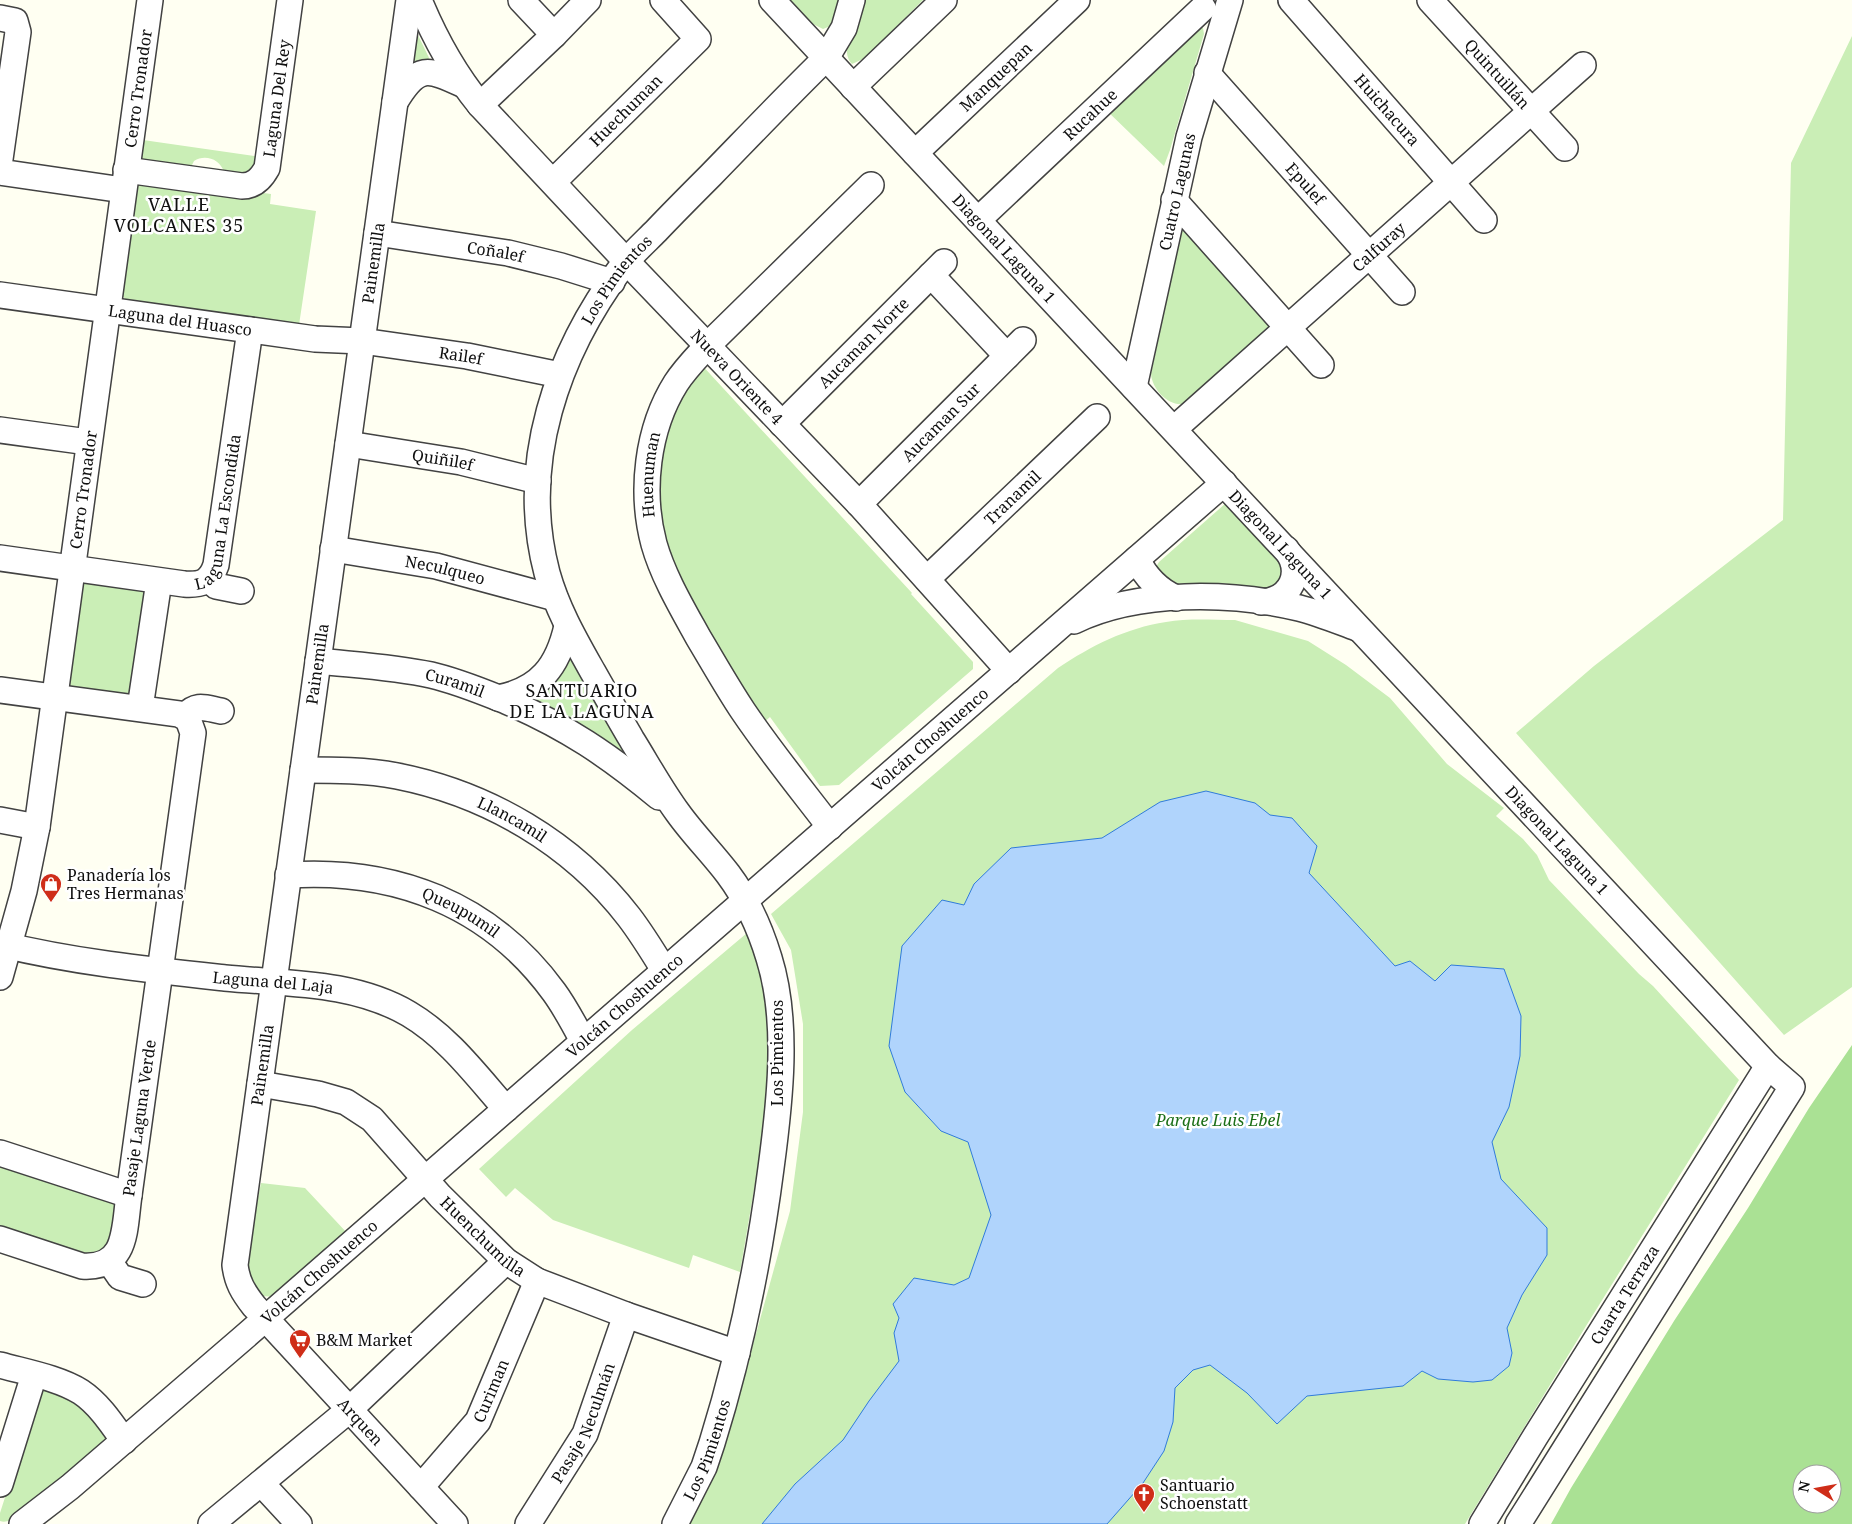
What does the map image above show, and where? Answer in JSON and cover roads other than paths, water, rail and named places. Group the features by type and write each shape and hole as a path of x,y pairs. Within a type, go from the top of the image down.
{"street":[{"name":"Cerro Tronador","path":"0,978 5,945 28,875 37,827 53,697 150,0"},
{"name":"Laguna Del Rey","path":"125,180 242,186 253,184 262,177 267,168 290,0"},
{"name":"Painemilla","path":"266,1319 241,1289 235,1264 409,0"},
{"name":"Nueva Oriente 4","path":"419,0 436,39 464,85 480,105 626,261 859,504 1009,671"},
{"path":"521,0 554,35"},
{"path":"480,105 588,0"},
{"name":"Huechuman","path":"553,182 698,39 663,0"},
{"name":"Diagonal Laguna 1","path":"772,0 1768,1066 1792,1087"},
{"name":"Los Pimientos","path":"675,1524 704,1467 712,1443 737,1353 752,1285 764,1218 777,1120 780,1055 778,1008 770,962 745,901 729,876 676,812 628,734 567,626 555,598 542,549 537,501 538,480 546,424 560,375 582,326 626,261 826,58 844,28 852,0"},
{"path":"853,87 944,0"},
{"name":"Manquepan","path":"915,153 1078,0"},
{"name":"Cuatro Lagunas","path":"1134,387 1174,200 1194,118 1230,0"},
{"name":"Huichacura","path":"1291,0 1484,220"},
{"name":"Quintuillán","path":"1430,0 1565,148"},
{"path":"1199,4 1221,28"},
{"name":"Rucahue","path":"978,220 1199,4"},
{"path":"0,18 15,21 18,28 0,159"},
{"name":"Calfuray","path":"1174,429 1583,64"},
{"name":"Nueva Oriente 4","path":"395,102 412,78 424,73 436,73 464,85"},
{"name":"Epulef","path":"1207,73 1402,292"},
{"path":"0,172 125,180"},
{"name":"Huenuman","path":"830,827 739,705 687,617 665,572 654,544 647,484 648,467 654,435 661,414 675,384 708,345 871,185"},
{"path":"1174,200 1320,365"},
{"name":"Coñalef","path":"377,233 508,253 561,266 612,282"},
{"name":"Aucaman Sur","path":"859,504 1015,348 938,269"},
{"name":"Aucaman Norte","path":"782,424 938,269"},
{"name":"Laguna del Huasco","path":"0,295 315,339 362,341"},
{"name":"Laguna La Escondida","path":"0,558 195,585 201,584 209,578 216,565 250,330"},
{"name":"Railef","path":"362,341 467,356 560,375"},
{"name":"Tranamil","path":"927,579 1096,417"},
{"path":"0,430 88,442"},
{"name":"Quiñilef","path":"348,444 461,462 538,480"},
{"name":"Volcán Choshuenco","path":"22,1524 124,1441 266,1319 1224,483"},
{"path":"1261,602 1278,598 1294,579 1294,563 1286,548"},
{"name":"Neculqueo","path":"333,549 436,566 555,598"},
{"path":"1137,559 1151,582 1176,598"},
{"path":"209,578 216,586 242,591"},
{"path":"140,708 159,581"},
{"path":"1056,630 1080,618 1139,601 1176,598 1217,598 1299,608 1324,615 1363,631"},
{"path":"498,698 525,690 547,673 558,656 567,626"},
{"name":"Curamil","path":"318,660 432,676 474,688 498,698 553,722 583,740 625,769 676,812"},
{"path":"0,690 140,708 185,716 197,707 220,711"},
{"name":"Pasaje Laguna Verde","path":"109,1261 119,1250 122,1243 193,742 191,723 185,716"},
{"name":"Llancamil","path":"303,770 366,772 403,778 455,792 511,816 562,850 608,893 628,916 664,970"},
{"path":"0,820 37,827"},
{"name":"Queupumil","path":"288,875 338,874 370,878 410,887 456,907 499,935 538,971 564,1006 583,1041"},
{"name":"Laguna del Laja","path":"5,945 160,971 274,983 323,986 374,998 408,1013 454,1049 506,1109"},
{"name":"Cuarta Terraza","path":"1482,1524 1768,1066"},
{"name":"Huenchumilla","path":"260,1084 318,1094 346,1102 372,1119 440,1196 506,1261 537,1281 626,1315 737,1353"},
{"name":"Cuarta Terraza","path":"1518,1524 1792,1087"},
{"path":"0,1153 129,1195"},
{"path":"0,1239 82,1266 97,1266 109,1261 120,1277 143,1284"},
{"path":"212,1524 349,1410 506,1261"},
{"name":"Curiman","path":"422,1488 478,1421 537,1281"},
{"name":"Pasaje Neculmán","path":"528,1524 585,1434 626,1315"},
{"name":"Arquen","path":"266,1319 455,1524"},
{"path":"0,1366 62,1384 80,1392 96,1405 124,1441"},
{"path":"0,1484 34,1375"},
{"path":"261,1483 299,1524"}],"water":[{"path":"1206,791 1255,803 1270,815 1292,818 1317,846 1309,873 1395,966 1410,961 1435,981 1451,965 1504,969 1521,1016 1520,1056 1509,1107 1492,1142 1501,1179 1547,1228 1547,1255 1522,1295 1507,1328 1512,1353 1509,1366 1492,1380 1473,1382 1438,1379 1422,1371 1403,1386 1307,1396 1277,1424 1247,1393 1210,1365 1193,1370 1175,1388 1173,1422 1164,1451 1143,1483 1107,1524 762,1524 795,1484 843,1440 899,1361 894,1333 899,1318 893,1304 914,1278 954,1285 969,1278 991,1215 968,1142 941,1131 905,1092 889,1046 902,946 942,900 964,905 974,884 1011,848 1102,838 1160,802"}],"place":[{"name":"Panadería los Tres Hermanas","path":"51,903"},
{"name":"B&M Market","path":"300,1359"},
{"name":"Santuario Schoenstatt","path":"1144,1513"}],"district":[{"name":"VALLE VOLCANES 35","path":"179,215"},
{"name":"SANTUARIO DE LA LAGUNA","path":"582,701"}],"park label":[{"name":"Parque Luis Ebel","path":"1218,1120"}]}
